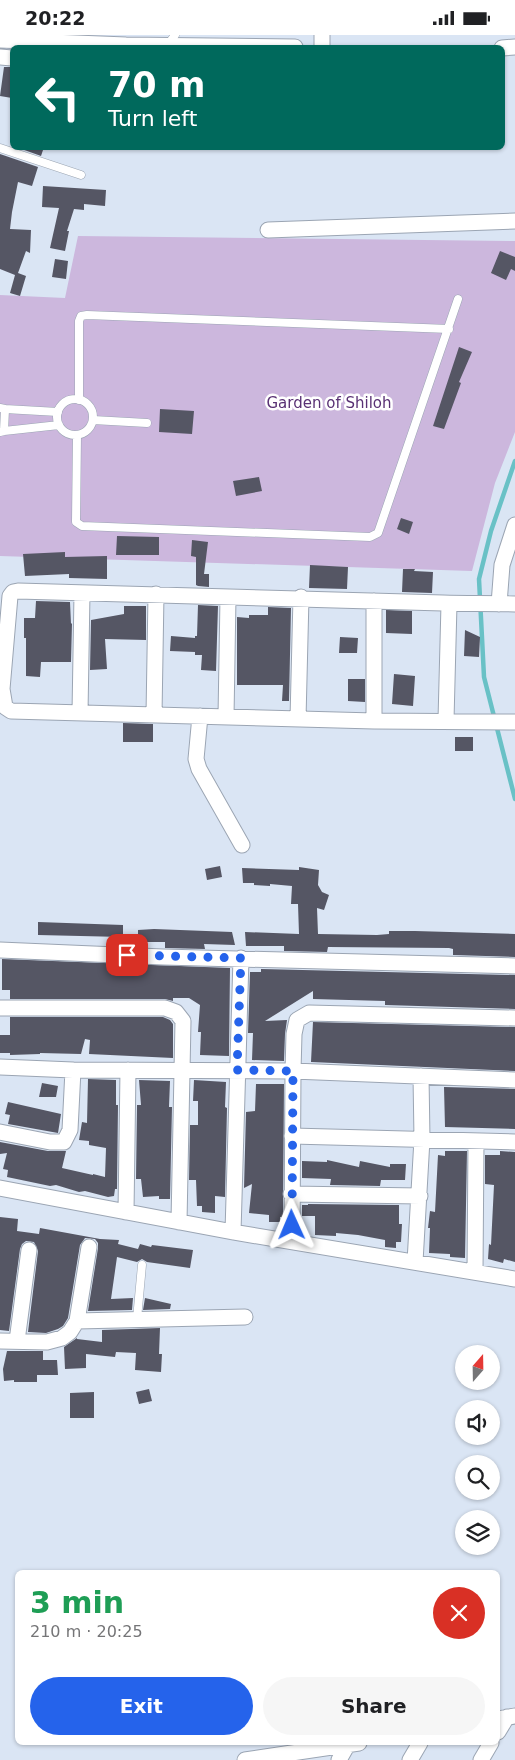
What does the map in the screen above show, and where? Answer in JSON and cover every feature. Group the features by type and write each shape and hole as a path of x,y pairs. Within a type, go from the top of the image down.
{"street":[{"path":"0,40 105,45"},
{"path":"134,45 171,40 220,45"},
{"path":"268,230 515,221"},
{"path":"499,604 502,565 515,525"},
{"path":"515,605 301,597 228,597 18,591 13,592 10,596 1,687 5,707 12,711 374,721 446,720 515,722"},
{"path":"80,713 82,593"},
{"path":"154,715 156,594"},
{"path":"226,717 228,597"},
{"path":"298,719 301,597"},
{"path":"374,601 374,721"},
{"path":"446,720 449,604"},
{"path":"200,716 196,759 199,769 242,845"},
{"path":"0,950 515,966"},
{"path":"233,1232 241,958"},
{"path":"0,1008 165,1008 176,1012 183,1021 179,1222"},
{"path":"292,1241 293,1071 294,1034 297,1020 309,1013 515,1018"},
{"path":"0,1067 74,1070 293,1071 515,1080"},
{"path":"0,1132 50,1142 64,1142 70,1131 74,1070"},
{"path":"126,1212 128,1070"},
{"path":"415,1262 422,1139 421,1076"},
{"path":"292,1137 515,1142"},
{"path":"475,1272 476,1141"},
{"path":"0,1188 233,1232 515,1279"},
{"path":"291,1194 420,1196"},
{"path":"0,1341 47,1343 62,1338 70,1332 77,1321 89,1247"},
{"path":"16,1341 29,1250"},
{"path":"77,1321 245,1317"},
{"path":"500,1728 506,1717"},
{"path":"245,1760 270,1758 342,1745"},
{"path":"339,1760 351,1745"},
{"path":"410,1760 419,1745"},
{"path":"481,1760 491,1745"}],"lane":[{"path":"0,148 82,175"},
{"path":"77,435 76,522 82,526 370,537 378,533 458,299"},
{"path":"79,400 79,321 81,317 87,315 449,329"},
{"path":"79,400 88,405 93,414 92,420 87,430 77,435 67,433 59,425 58,412 60,407 68,401 79,400"},
{"path":"58,412 2,408 2,431 59,425"},
{"path":"92,420 147,423"},
{"path":"136,1319 142,1265"}],"green space":[{"name":"Garden of Shiloh","path":"78,236 515,241 515,432 495,483 472,571 0,556 0,295 65,298"}],"building":[{"path":"4,67 10,67 10,98 0,96"},
{"path":"24,150 43,150 41,156"},
{"path":"0,154 38,167 32,186 18,182 12,212 10,229 31,230 30,253 26,251 18,273 26,276 20,296 10,293 15,275 0,269"},
{"path":"43,186 106,190 105,206 84,204 84,210 74,209 67,231 69,231 65,251 50,248 59,208 42,207"},
{"path":"500,251 515,257 515,271 511,269 506,280 491,273"},
{"path":"55,259 68,261 66,279 52,277"},
{"path":"459,347 472,352 459,382 461,383 444,429 433,426"},
{"path":"160,409 194,411 192,434 159,432"},
{"path":"259,477 262,491 236,496 233,481"},
{"path":"401,518 413,522 409,534 397,529"},
{"path":"117,536 159,537 159,555 116,555"},
{"path":"192,540 208,542 204,574 209,574 209,587 196,585 196,557 191,556"},
{"path":"65,552 65,557 107,556 107,579 69,578 69,574 25,576 23,554"},
{"path":"310,565 348,567 347,589 309,588"},
{"path":"403,569 433,572 432,593 402,592"},
{"path":"36,601 70,602 72,623 71,662 41,662 40,677 26,676 26,638 24,638 24,618 35,618"},
{"path":"198,605 218,606 216,671 201,670 202,655 195,655 195,652 170,651 171,636 195,638 197,636"},
{"path":"124,606 146,606 146,640 105,639 107,669 90,670 91,620 124,614"},
{"path":"268,607 291,608 289,701 282,701 283,685 237,685 237,617 249,618 249,615 268,615"},
{"path":"386,610 412,611 412,634 386,633"},
{"path":"465,630 480,637 479,657 464,656"},
{"path":"340,637 358,638 357,653 339,653"},
{"path":"394,674 415,676 413,706 392,704"},
{"path":"348,679 365,679 365,702 348,701"},
{"path":"123,723 153,724 153,742 123,742"},
{"path":"455,737 473,737 473,751 455,751"},
{"path":"220,866 222,877 207,880 205,869"},
{"path":"299,867 319,870 318,885 322,892 329,895 324,910 317,908 318,934 377,935 389,934 389,931 415,931 515,934 515,957 453,955 453,949 449,948 328,947 327,952 284,951 284,946 246,946 245,932 299,934 298,904 291,904 292,886 243,883 242,868 299,870"},
{"path":"38,922 123,925 123,937 38,935"},
{"path":"138,930 232,932 235,945 204,944 205,949 165,948 165,942 138,942"},
{"path":"2,959 230,968 229,1056 200,1055 201,1032 198,1032 200,1005 189,998 173,998 173,1001 165,999 10,999 10,990 2,990"},
{"path":"261,969 515,975 515,1009 385,1005 385,1001 313,999 313,991 265,1021 287,1020 284,1061 252,1060 253,1033 248,1033 250,972 261,972"},
{"path":"10,1017 163,1017 170,1020 173,1024 173,1058 89,1054 90,1040 85,1039 81,1054 40,1053 10,1055 10,1053 0,1053 0,1035 10,1035"},
{"path":"313,1022 515,1027 515,1071 311,1062"},
{"path":"88,1079 116,1080 116,1105 118,1105 117,1189 115,1189 114,1196 108,1197 85,1191 79,1192 56,1185 50,1186 7,1177 8,1170 3,1169 7,1153 0,1154 0,1142 48,1151 66,1151 62,1168 105,1177 106,1148 89,1145 89,1141 79,1140 82,1122 87,1123"},
{"path":"139,1080 170,1081 169,1107 172,1107 170,1199 159,1199 159,1196 143,1197 141,1179 136,1179 137,1105 141,1105"},
{"path":"194,1080 226,1082 225,1197 215,1196 215,1213 202,1212 202,1206 197,1206 196,1180 189,1180 190,1125 198,1125 198,1101 193,1101"},
{"path":"42,1083 58,1086 56,1097 39,1097"},
{"path":"256,1084 284,1084 283,1217 280,1217 280,1222 269,1222 269,1215 249,1213 252,1184 244,1188 246,1112 255,1111"},
{"path":"444,1087 515,1089 515,1129 445,1127"},
{"path":"8,1102 61,1114 58,1133 8,1124 10,1115 5,1114"},
{"path":"445,1151 467,1151 465,1258 450,1257 450,1254 429,1253 430,1228 428,1228 430,1211 435,1212 438,1155 445,1156"},
{"path":"500,1151 515,1152 515,1262 504,1259 503,1263 488,1259 489,1244 491,1245 494,1185 485,1184 485,1155 500,1155"},
{"path":"327,1160 359,1167 360,1161 390,1167 390,1164 406,1164 405,1180 381,1180 380,1186 330,1185 331,1179 302,1178 302,1161 327,1162"},
{"path":"302,1205 399,1205 399,1224 402,1224 401,1242 396,1242 396,1248 385,1247 385,1240 358,1235 336,1233 336,1236 315,1235 315,1216 302,1216"},
{"path":"0,1217 18,1219 17,1231 39,1234 40,1228 100,1239 119,1240 118,1244 138,1249 140,1244 151,1247 152,1245 193,1250 190,1268 147,1262 142,1259 137,1262 117,1257 111,1299 133,1298 132,1310 88,1311 98,1243 95,1239 85,1238 80,1245 68,1318 63,1326 58,1329 46,1333 28,1332 38,1251 34,1242 26,1241 20,1249 9,1331 0,1330"},
{"path":"145,1298 171,1304 170,1309 143,1310"},
{"path":"160,1328 159,1354 162,1354 161,1372 135,1370 136,1353 116,1352 115,1357 86,1354 86,1368 65,1369 64,1347 77,1338 102,1342 102,1330"},
{"path":"7,1351 43,1351 43,1360 57,1360 58,1375 37,1375 37,1382 4,1381 3,1369"},
{"path":"149,1389 152,1401 139,1404 136,1392"},
{"path":"94,1392 94,1418 70,1418 70,1393"}],"waterway":[{"path":"515,461 491,531 479,579 484,677 515,799"}],"route":[{"path":"127,955 241,958 237,1070 293,1071 292,1225"}]}
